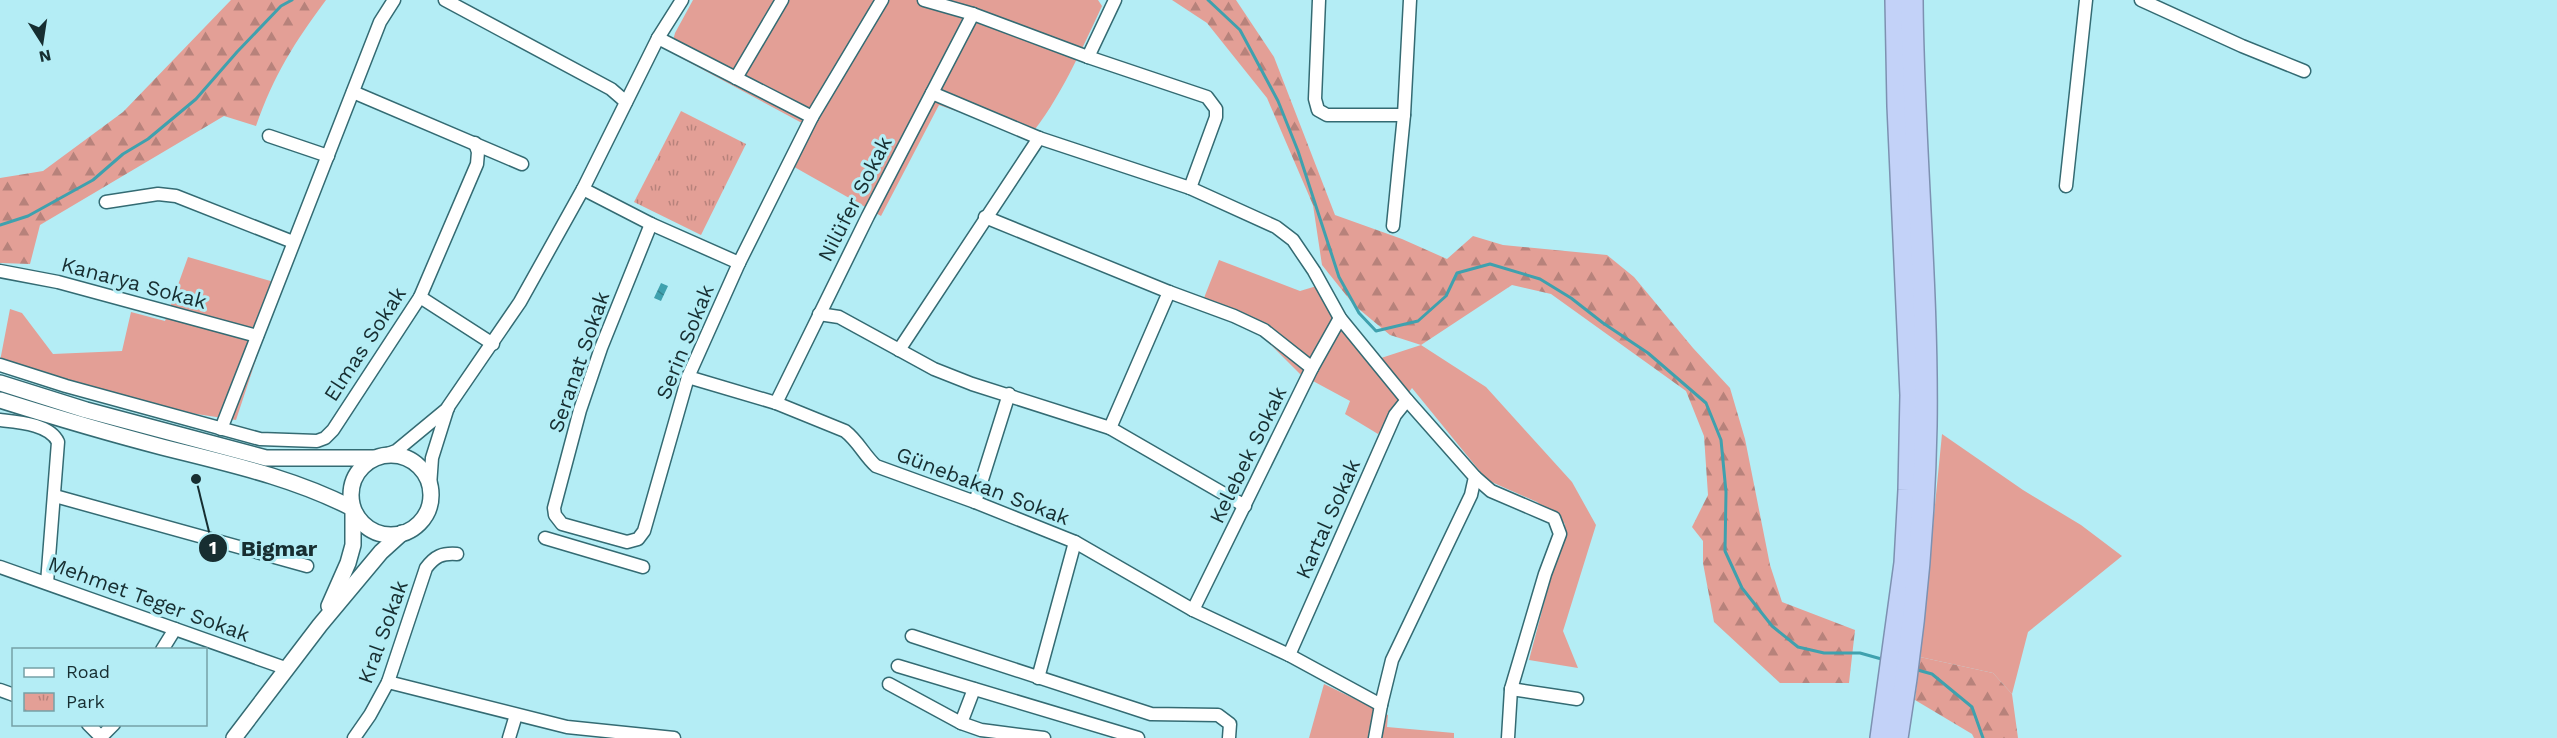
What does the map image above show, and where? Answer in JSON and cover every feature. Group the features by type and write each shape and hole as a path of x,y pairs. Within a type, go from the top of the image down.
{"highway":[{"path":"1896,0 1898,116 1911,395 1903,647"},
{"path":"1897,738 1898,684 1920,553 1926,424 1912,0"},
{"path":"1881,738 1898,684"}],"street":[{"path":"221,429 380,22 394,0"},
{"path":"444,0 611,89 626,102"},
{"path":"234,738 285,668 381,552 402,533 413,528 422,520 429,504 432,458 437,435 448,407 520,302 583,189 658,38 682,0"},
{"path":"736,78 782,0"},
{"name":"Serin Sokak","path":"555,515 562,524 627,542 639,539 644,531 688,377 739,263 812,117 882,0"},
{"path":"924,0 973,14 1088,57 1208,97 1216,109 1216,117 1190,188"},
{"path":"1088,57 1114,0"},
{"path":"1319,0 1315,99 1318,110 1327,115 1404,115"},
{"path":"1392,226 1404,115 1410,0"},
{"path":"2066,186 2086,0"},
{"path":"2141,0 2242,46 2304,71"},
{"name":"Nilüfer Sokak","path":"776,403 819,314 973,14"},
{"path":"658,38 812,117"},
{"path":"353,92 522,164"},
{"path":"932,93 1039,138 1190,188 1276,227 1293,240 1314,271 1340,318 1407,400 1475,477 1491,491 1554,518 1560,534 1545,574 1511,689 1508,738"},
{"path":"269,136 328,156"},
{"path":"899,350 1039,138"},
{"name":"Elmas Sokak","path":"0,365 66,386 260,439 317,441 325,438 333,430 420,297 477,164 478,152 475,143"},
{"path":"583,189 651,224 739,263"},
{"path":"106,202 158,194 176,196 293,242"},
{"path":"985,218 1234,316 1264,330 1312,368"},
{"name":"Seranat Sokak","path":"555,515 554,507 580,410 601,348 651,224"},
{"name":"Kanarya Sokak","path":"0,271 58,282 257,336"},
{"path":"1110,428 1169,292"},
{"path":"420,297 493,344"},
{"path":"819,314 839,317 934,369 972,384 1110,428 1245,506"},
{"name":"Kelebek Sokak","path":"1193,610 1312,368 1340,318"},
{"name":"Günebakan Sokak","path":"688,377 776,403 846,431 876,466 1075,542 1193,610 1289,655 1381,705"},
{"path":"0,383 169,433 266,458 397,455 413,462 426,475 430,486"},
{"path":"975,502 1009,394"},
{"path":"0,400 127,437 263,472 317,490 353,510 360,521 379,533 402,533"},
{"name":"Kartal Sokak","path":"1289,655 1395,415 1407,400"},
{"path":"320,625 348,563 353,545 351,485 356,474 379,457 396,451 448,407"},
{"path":"169,433 173,416"},
{"path":"0,420 40,429 56,438 59,448 47,583"},
{"path":"1375,738 1392,660 1472,495 1475,477"},
{"path":"55,496 307,566"},
{"path":"545,538 643,567"},
{"path":"1038,678 1075,542"},
{"name":"Kral Sokak","path":"354,738 388,682 426,568 434,558 444,553 457,554"},
{"name":"Mehmet Teger Sokak","path":"0,567 285,668"},
{"path":"163,648 175,629"},
{"path":"912,636 1151,714 1218,715 1230,724 1229,738"},
{"path":"898,666 1138,738"},
{"path":"388,682 567,728 674,738"},
{"path":"889,684 961,723 981,730 1036,737"},
{"path":"961,723 974,689"},
{"path":"1511,689 1577,699"},
{"path":"509,738 516,715"},
{"path":"100,737 112,726"}],"green space":[{"path":"231,0 326,0 286,60 256,126 224,116 40,225 30,264 0,263 0,178 43,171 123,112"},
{"path":"693,0 1098,0 1102,6 1060,91 1029,137 939,105 881,216 789,164 813,129 670,52 675,33"},
{"path":"1172,0 1236,0 1274,57 1335,215 1402,239 1447,259 1473,236 1503,245 1607,255 1634,277 1693,348 1730,388 1745,439 1770,565 1782,602 1855,630 1849,683 1780,683 1714,622 1703,563 1703,541 1692,527 1708,495 1704,436 1686,391 1551,294 1512,285 1421,345 1390,335 1354,305 1322,265 1313,205 1267,98 1207,23"},
{"path":"681,111 746,144 701,235 634,202"},
{"path":"188,257 281,284 236,420 170,410 0,361 10,309 22,313 53,354 122,351 131,312 165,321"},
{"path":"1219,260 1300,291 1320,285 1378,359 1421,345 1486,387 1572,482 1596,525 1563,631 1578,668 1529,660 1565,524 1537,502 1487,480 1412,388 1378,434 1345,414 1350,401 1300,374 1258,332 1200,308"},
{"path":"1942,434 2023,490 2081,525 2122,556 2028,632 2012,694 1993,673 1920,657"},
{"path":"1920,657 1993,673 2012,694 2018,738 1974,738 1972,734 1915,700"},
{"path":"1324,684 1388,715 1387,727 1454,733 1454,738 1309,738"}],"water":[{"path":"661,283 668,286 661,301 654,298"}],"waterway":[{"path":"0,225 28,216 93,180 123,154 148,139 196,99 281,6 292,0"},
{"path":"1208,0 1240,30 1278,101 1298,151 1339,277 1359,313 1376,331 1418,321 1446,296 1457,273 1490,264 1540,279 1571,298 1648,353 1706,403 1721,440 1726,492 1725,551 1742,588 1772,626 1798,647 1824,653 1860,653 1885,660"},
{"path":"1914,669 1932,674 1972,707 1983,738"}],"place":[{"name":"Bigmar","path":"196,479"}]}
